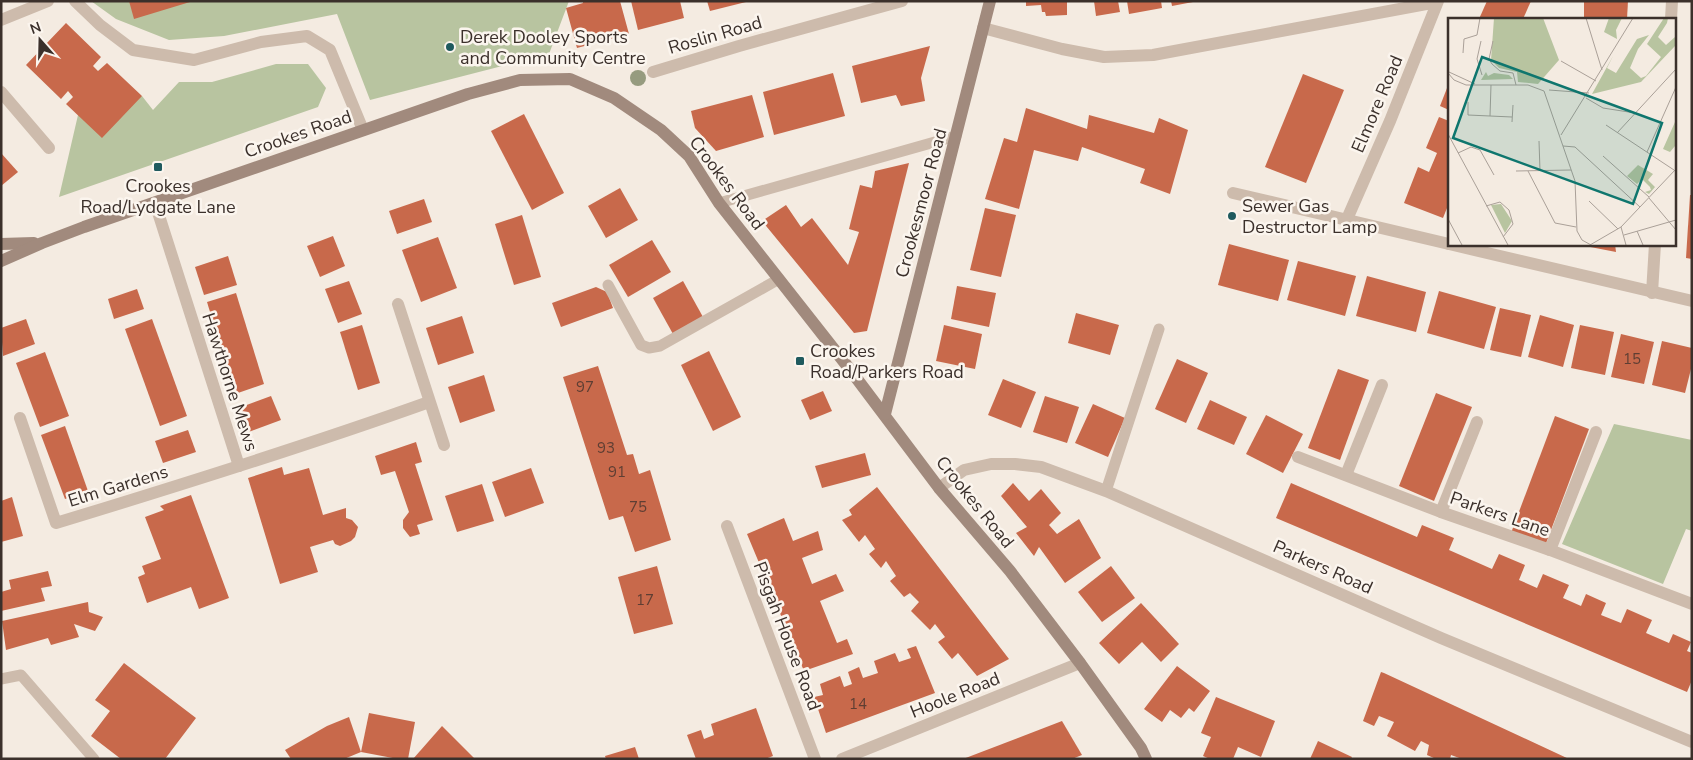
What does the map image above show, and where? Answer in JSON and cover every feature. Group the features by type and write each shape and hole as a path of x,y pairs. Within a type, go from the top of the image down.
{"street":[{"path":"1,20 48,1"},
{"path":"74,1 100,25 133,50 194,60 262,42 307,36 330,50 362,130"},
{"name":"Roslin Road","path":"653,72 748,43 902,1"},
{"name":"Crookesmoor Road","path":"885,414 990,1"},
{"path":"1671,18 1672,1"},
{"path":"983,28 1062,49 1104,57 1153,55 1438,2"},
{"name":"Elmore Road","path":"1347,219 1390,121 1438,2"},
{"name":"Crookes Road","path":"42,243 362,130 468,94 520,80 570,79 614,98 661,130 689,156 719,203 885,414 939,488 1010,571 1080,663 1141,748 1146,759"},
{"path":"1,92 49,148"},
{"path":"1233,193 1448,244"},
{"name":"Hawthorne Mews","path":"154,203 239,466 346,432 429,402"},
{"path":"1,244 42,243"},
{"path":"1,261 42,243"},
{"path":"1453,245 1692,301"},
{"path":"1652,293 1655,245"},
{"path":"398,304 444,445"},
{"path":"1346,475 1382,385"},
{"name":"Elm Gardens","path":"20,418 56,523 239,466"},
{"path":"1441,512 1477,422"},
{"path":"1550,550 1596,432"},
{"name":"Parkers Lane","path":"1298,458 1692,604"},
{"name":"Parkers Road","path":"939,488 964,470 992,464 1041,467 1106,491 1441,638 1692,742"},
{"name":"Pisgah House Road","path":"727,526 815,759"},
{"name":"Hoole Road","path":"842,759 1080,663"}],"lane":[{"path":"719,203 956,136"},
{"path":"608,285 641,345 649,348 660,346 779,279"},
{"path":"1106,491 1159,329"},
{"path":"1,679 21,675 94,759"}],"green space":[{"name":"Derek Dooley Sports and Community Centre","path":"91,1 569,1 549,54 370,100 337,14 224,36 169,40 116,19"},
{"path":"276,64 308,64 326,88 318,107 59,197 78,115 142,96 153,110 179,82 212,82"},
{"path":"1614,424 1692,440 1692,531 1686,529 1663,584 1562,544"}],"building":[{"path":"129,1 190,1 190,2 134,19"},
{"path":"583,1 620,1 629,34 577,48 566,8 583,3"},
{"path":"631,1 680,1 684,18 638,30"},
{"path":"707,1 746,1 746,2 710,11"},
{"path":"1026,1 1067,1 1067,15 1046,16 1045,12 1042,12 1041,5 1026,6"},
{"path":"1094,1 1118,1 1120,12 1096,16"},
{"path":"1127,1 1161,1 1162,8 1129,14"},
{"path":"1171,1 1193,1 1193,2 1172,6"},
{"path":"1487,1 1531,1 1523,18 1479,18"},
{"path":"1584,1 1628,1 1627,18 1584,18"},
{"path":"66,23 101,57 93,66 98,71 107,63 142,96 102,138 66,104 73,97 68,91 61,99 26,65"},
{"path":"930,46 921,78 925,101 901,106 896,95 861,103 852,66"},
{"path":"833,73 845,116 774,135 763,92"},
{"path":"1303,74 1344,90 1306,183 1265,167"},
{"path":"1448,86 1448,110 1440,106"},
{"path":"752,95 764,137 716,151 695,128 691,111"},
{"path":"1026,108 1087,129 1089,115 1154,133 1159,118 1188,130 1170,194 1140,183 1145,169 1082,147 1078,161 1034,150 1019,209 985,199 1004,138 1017,142"},
{"path":"524,114 564,193 532,210 491,131"},
{"path":"1439,117 1448,121 1448,206 1443,218 1404,203 1418,167 1429,172 1437,153 1426,148"},
{"path":"1,153 18,172 1,186"},
{"path":"909,163 867,331 854,333 762,221 786,205 801,227 812,218 848,265 859,232 849,229 860,185 872,188 875,171"},
{"path":"620,188 638,220 606,238 588,206"},
{"path":"1690,195 1692,195 1692,259 1686,258"},
{"path":"424,199 432,222 397,234 389,211"},
{"path":"985,208 1016,215 1001,277 970,270"},
{"path":"522,215 541,277 514,285 495,224"},
{"path":"333,236 345,266 320,277 307,246"},
{"path":"438,237 457,288 421,302 402,250"},
{"path":"652,240 671,272 628,297 609,265"},
{"path":"1229,244 1289,260 1278,301 1218,285"},
{"path":"1580,245 1615,245 1616,252"},
{"path":"228,256 237,285 204,295 195,267"},
{"path":"1298,261 1356,276 1345,316 1287,300"},
{"path":"1367,276 1426,292 1416,332 1356,316"},
{"path":"349,281 362,314 338,323 325,289"},
{"path":"683,281 703,317 673,334 653,298"},
{"path":"957,286 996,293 989,327 951,319"},
{"path":"596,287 607,292 613,308 561,327 552,303"},
{"path":"137,289 144,309 114,319 108,299"},
{"path":"1439,291 1496,307 1484,349 1427,333"},
{"path":"236,293 264,384 235,394 207,302"},
{"path":"1500,308 1531,315 1521,357 1490,350"},
{"path":"1076,313 1119,325 1110,355 1068,343"},
{"path":"1540,315 1574,325 1563,367 1528,357"},
{"path":"462,316 474,353 438,365 426,328"},
{"path":"26,319 35,344 3,356 1,328"},
{"path":"152,319 187,416 160,426 125,329"},
{"path":"362,325 380,383 358,390 340,332"},
{"path":"944,325 982,334 975,369 936,361"},
{"path":"1580,325 1614,332 1605,375 1571,368"},
{"path":"1621,334 1654,342 1644,384 1611,377"},
{"path":"1662,341 1692,348 1692,365 1685,393 1652,385"},
{"path":"709,351 741,417 713,431 681,365"},
{"path":"45,352 69,416 40,427 16,363"},
{"path":"1177,359 1208,373 1186,423 1155,409"},
{"path":"598,366 627,455 633,454 639,474 650,470 671,540 635,552 623,516 609,520 563,377"},
{"path":"1338,369 1369,380 1340,460 1308,448"},
{"path":"484,375 495,411 460,423 448,387"},
{"path":"1003,379 1036,392 1021,428 988,415"},
{"path":"823,391 832,411 810,420 801,400"},
{"path":"1436,393 1472,407 1434,501 1399,486"},
{"path":"271,396 281,420 246,433 236,409"},
{"path":"1045,396 1079,407 1067,443 1033,432"},
{"path":"1210,400 1247,417 1234,445 1197,429"},
{"path":"1093,404 1125,418 1108,457 1075,443"},
{"path":"1266,415 1303,434 1283,473 1246,454"},
{"path":"1555,416 1589,429 1545,546 1511,533"},
{"path":"65,426 88,491 65,499 41,435"},
{"path":"188,430 196,452 163,463 155,441"},
{"path":"416,442 422,462 415,464 433,520 417,525 420,534 410,537 403,528 403,520 409,512 395,471 381,475 375,456"},
{"path":"865,453 871,475 822,488 815,466"},
{"path":"282,467 284,475 309,468 323,515 346,508 346,518 352,520 358,527 355,537 340,546 335,544 333,540 310,547 318,572 280,584 248,478"},
{"path":"531,468 544,503 505,517 492,482"},
{"path":"1013,483 1029,501 1041,489 1061,513 1049,525 1057,534 1079,519 1101,558 1065,583 1039,547 1034,556 1016,533 1027,527 1001,496"},
{"path":"1291,483 1417,537 1422,525 1454,538 1449,550 1492,569 1499,554 1525,565 1519,580 1537,588 1543,574 1569,585 1563,598 1581,606 1586,594 1606,603 1601,615 1621,623 1627,609 1652,620 1646,633 1669,643 1673,634 1691,642 1687,651 1692,653 1692,680 1687,692 1276,518"},
{"path":"482,484 494,521 457,532 445,496"},
{"path":"877,487 1009,659 977,676 958,653 952,659 938,642 945,637 935,624 930,630 911,611 919,602 910,593 904,597 890,581 896,576 886,561 881,568 869,554 875,549 865,535 859,542 842,520 852,515 849,510"},
{"path":"191,495 229,598 199,609 191,587 147,603 138,577 145,574 142,566 161,559 145,517 164,510 160,506"},
{"path":"12,497 23,536 1,542 1,501"},
{"path":"784,518 793,541 818,531 823,550 802,558 812,584 836,574 844,591 820,601 837,643 847,639 853,654 804,671 747,534"},
{"path":"657,566 673,624 634,634 618,577"},
{"path":"1111,566 1135,598 1102,622 1078,592"},
{"path":"48,571 52,586 41,588 45,601 1,611 1,592 11,589 9,580"},
{"path":"88,602 89,612 103,617 95,631 74,624 79,637 51,645 48,638 6,650 2,621"},
{"path":"1141,603 1179,644 1161,662 1142,642 1119,664 1099,643"},
{"path":"916,646 935,693 826,733 814,697 823,695 820,684 840,676 844,687 852,684 848,672 859,667 863,678 878,673 874,661 895,653 899,662 911,658 907,649"},
{"path":"124,663 196,718 165,759 121,759 91,736 110,711 95,700"},
{"path":"1177,666 1210,691 1194,712 1189,708 1181,718 1170,710 1162,722 1144,709"},
{"path":"1381,672 1569,759 1462,759 1451,755 1450,759 1436,759 1427,755 1429,745 1421,741 1415,751 1387,736 1394,722 1379,716 1374,726 1363,721"},
{"path":"1216,697 1275,721 1261,757 1238,747 1233,759 1210,759 1203,756 1211,737 1201,733"},
{"path":"756,708 773,756 765,759 696,759 687,735 701,730 704,739 714,735 711,724"},
{"path":"369,713 415,722 408,759 361,752"},
{"path":"349,717 361,752 344,759 291,759 285,750 327,726"},
{"path":"1062,721 1082,755 1072,759 963,759"},
{"path":"442,726 475,759 413,759"},
{"path":"1318,741 1352,757 1351,759 1310,759"},
{"path":"635,747 639,759 606,759 605,756"}],"place":[{"name":"Derek Dooley Sports and Community Centre","path":"450,47"},
{"name":"Crookes Road/Lydgate Lane","path":"158,167"},
{"name":"Sewer Gas Destructor Lamp","path":"1232,216"},
{"name":"Crookes Road/Parkers Road","path":"800,361"}]}
